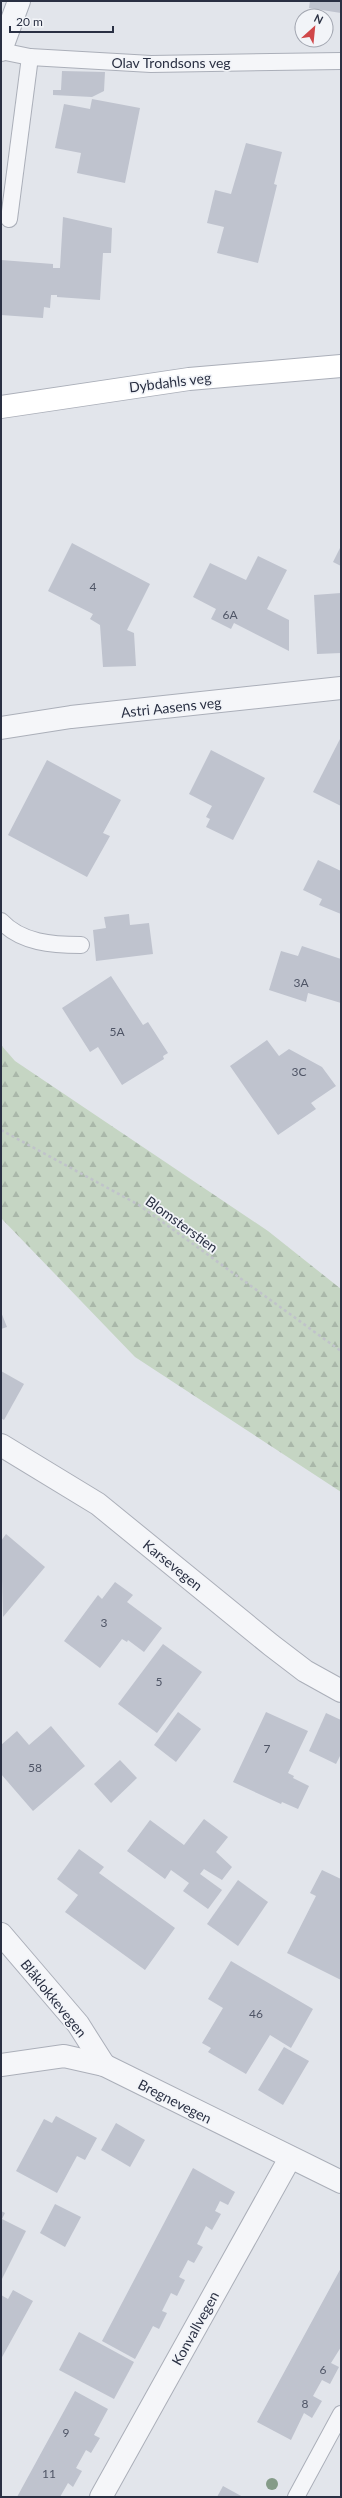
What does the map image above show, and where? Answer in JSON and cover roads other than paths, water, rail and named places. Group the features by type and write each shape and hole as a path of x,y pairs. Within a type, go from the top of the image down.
{"main road":[{"name":"Dybdahls veg","path":"1,406 189,379 341,366"}],"street":[{"name":"Olav Trondsons veg","path":"1,51 18,1"},
{"name":"Astri Aasens veg","path":"1,728 72,717 341,688"},
{"name":"Karsevegen","path":"1,1445 98,1504 271,1646 305,1671 341,1691"},
{"name":"Blåklokkevegen","path":"1,1934 78,2024 104,2065"},
{"name":"Bregnevegen","path":"1,2065 64,2056 104,2065 341,2182"},
{"name":"Konvallvegen","path":"101,2497 290,2158"}],"lane":[{"name":"Olav Trondsons veg","path":"1,51 30,57 151,64 341,61"},
{"path":"9,219 30,57"},
{"path":"1,921 10,931 50,945 80,944"},
{"path":"296,2497 341,2414"}]}
